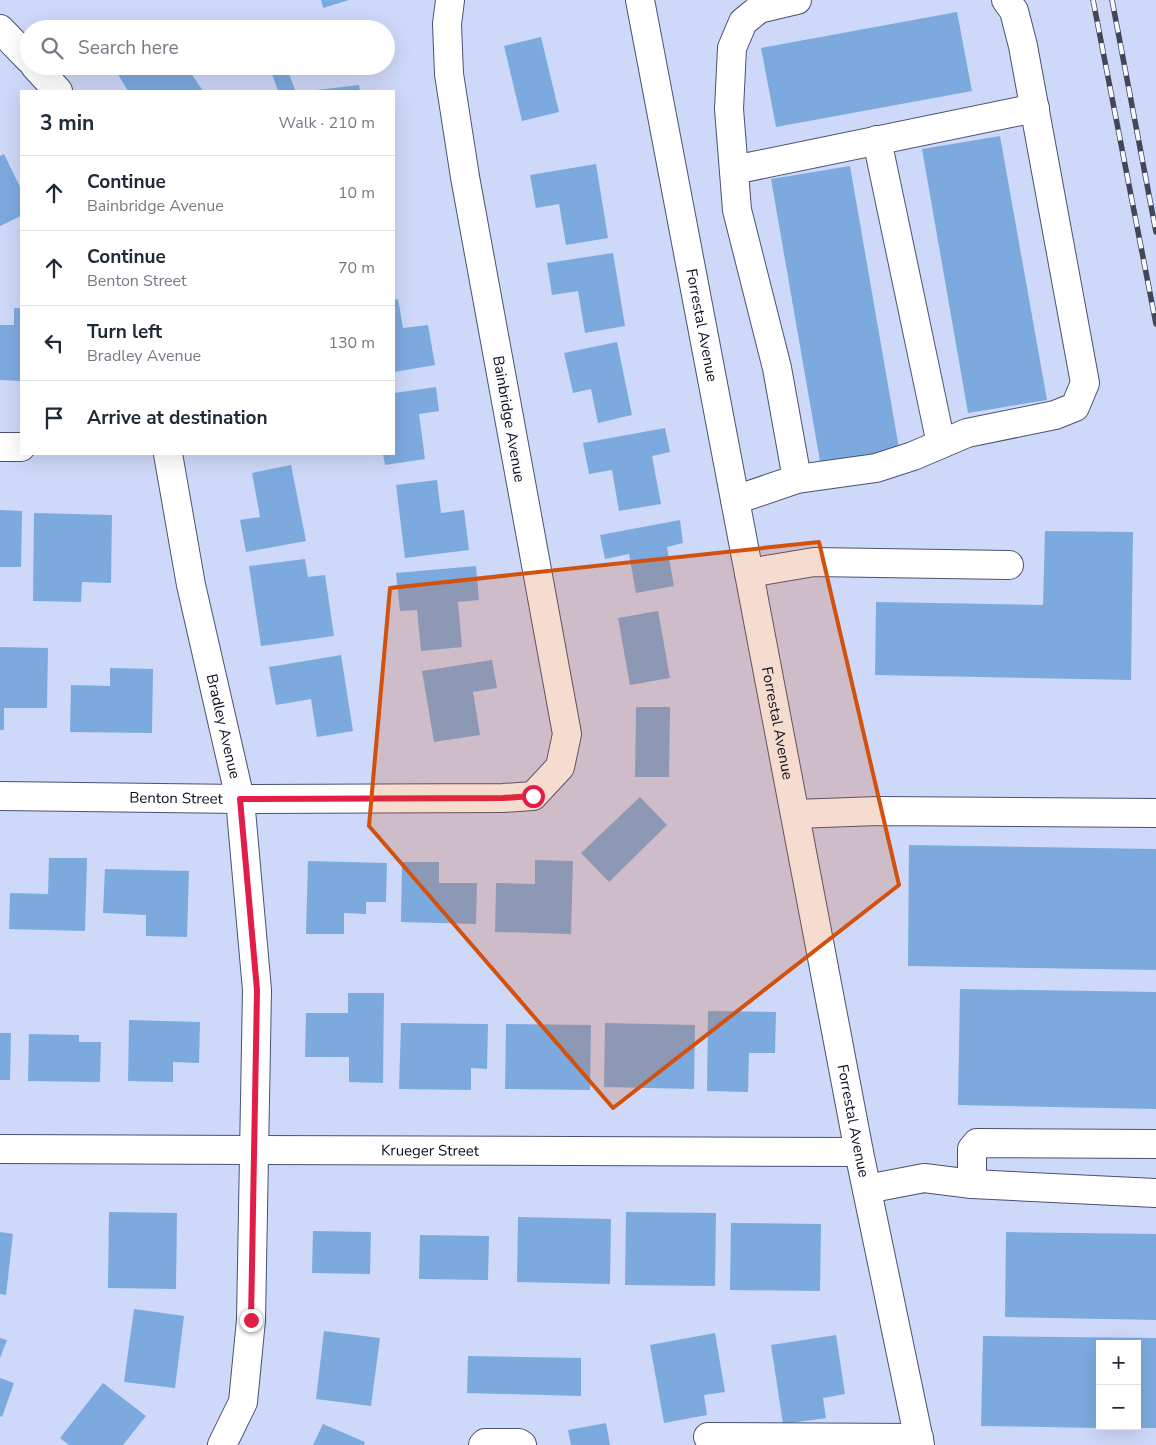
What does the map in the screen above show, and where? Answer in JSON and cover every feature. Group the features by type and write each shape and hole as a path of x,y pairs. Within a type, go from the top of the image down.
{"street":[{"name":"Bainbridge Avenue","path":"450,0 447,24 449,74 465,176 568,734 560,766 533,796 503,798"},
{"name":"Forrestal Avenue","path":"640,0 859,1152 920,1442"},
{"path":"797,479 777,368 737,210 729,109 732,48 742,22 759,8 798,0"},
{"path":"735,500 797,479 876,468 914,456 967,433 1055,415 1075,407 1081,396 1085,383 1035,108 1014,11 1006,0"},
{"path":"0,28 20,50"},
{"path":"43,75 57,90"},
{"path":"734,170 1035,108"},
{"path":"877,140 941,444"},
{"path":"0,447 20,447"},
{"name":"Bradley Avenue","path":"168,455 191,585 240,799 257,990 251,1320 243,1402 222,1445"},
{"path":"749,573 814,562 1009,565"},
{"name":"Benton Street","path":"0,796 240,799 503,798"},
{"path":"795,814 878,811 1156,812"},
{"path":"972,1184 972,1149 977,1142 1156,1144"},
{"name":"Krueger Street","path":"0,1149 859,1152"},
{"path":"867,1189 924,1178 972,1184 1156,1193"},
{"path":"708,1437 920,1442"},
{"path":"482,1445 485,1442 520,1443 522,1445"}],"highlighted area":[{"path":"819,542 899,885 613,1108 369,826 390,588"}],"building":[{"path":"321,0 349,0 323,8"},
{"path":"957,12 972,91 776,127 761,48"},
{"path":"541,37 559,112 522,121 504,46"},
{"path":"118,75 192,75 202,90 127,90"},
{"path":"272,75 290,75 295,90 278,90"},
{"path":"359,85 360,90 316,90"},
{"path":"1000,136 1047,400 968,413 922,149"},
{"path":"4,154 20,187 20,216 0,226 0,156"},
{"path":"596,164 608,238 566,245 559,204 536,208 530,175"},
{"path":"850,166 900,454 821,467 771,179"},
{"path":"613,253 625,326 585,333 578,291 552,295 547,263"},
{"path":"398,299 403,328 428,325 435,365 395,372 395,300"},
{"path":"14,308 20,308 20,381 0,380 0,325 14,325"},
{"path":"617,342 632,415 598,423 591,389 573,393 564,353"},
{"path":"436,387 439,411 419,414 425,459 385,465 383,455 395,455 395,393"},
{"path":"665,428 670,452 652,456 661,504 619,511 612,470 589,474 583,443"},
{"path":"291,465 306,541 246,552 240,520 260,517 252,473"},
{"path":"437,480 441,513 464,510 469,550 405,558 396,485"},
{"path":"0,510 22,511 21,567 0,567"},
{"path":"34,513 112,515 111,583 82,582 81,602 33,601"},
{"path":"680,520 683,543 667,547 674,586 636,593 629,554 605,559 600,535"},
{"path":"1045,531 1133,532 1131,680 875,675 876,602 1043,605"},
{"path":"305,559 308,577 325,575 334,636 261,646 249,566"},
{"path":"476,566 479,600 458,602 462,647 421,651 417,610 400,611 396,573"},
{"path":"658,611 670,678 630,685 618,618"},
{"path":"0,647 48,648 47,708 4,708 4,730 0,730"},
{"path":"341,655 353,731 317,737 311,699 276,705 269,667"},
{"path":"492,660 497,688 473,692 480,735 434,742 422,671"},
{"path":"110,668 153,669 152,733 70,732 71,685 110,686"},
{"path":"636,707 670,707 669,777 635,777"},
{"path":"640,797 667,825 609,882 581,853"},
{"path":"909,845 1156,849 1156,970 908,966"},
{"path":"49,858 87,858 85,931 9,929 10,893 48,894"},
{"path":"535,860 573,861 571,934 495,932 496,883 535,884"},
{"path":"308,861 387,863 386,902 366,902 366,914 344,913 344,934 306,934"},
{"path":"402,862 439,862 439,883 477,883 476,924 401,922"},
{"path":"105,869 189,871 187,937 146,936 146,915 103,913"},
{"path":"960,989 1156,992 1156,1109 958,1105"},
{"path":"348,993 384,993 383,1083 349,1082 349,1057 305,1057 306,1013 348,1013"},
{"path":"708,1011 776,1012 775,1053 749,1053 748,1092 707,1091"},
{"path":"129,1020 200,1022 199,1063 173,1062 173,1082 128,1081"},
{"path":"401,1023 488,1024 487,1069 471,1068 471,1090 399,1089"},
{"path":"605,1023 695,1025 694,1089 604,1087"},
{"path":"506,1024 591,1025 590,1090 505,1089"},
{"path":"0,1033 11,1033 10,1080 0,1080"},
{"path":"29,1034 79,1035 79,1042 101,1042 100,1082 28,1081"},
{"path":"109,1212 177,1213 176,1289 108,1288"},
{"path":"626,1212 716,1213 715,1286 625,1285"},
{"path":"518,1217 611,1219 610,1284 517,1282"},
{"path":"731,1223 821,1224 820,1291 730,1290"},
{"path":"313,1231 371,1232 370,1274 312,1273"},
{"path":"0,1232 13,1234 6,1295 0,1294"},
{"path":"1006,1232 1156,1234 1156,1320 1005,1317"},
{"path":"420,1235 489,1236 488,1280 419,1279"},
{"path":"134,1309 184,1316 175,1388 124,1382"},
{"path":"324,1331 380,1338 371,1406 316,1399"},
{"path":"715,1333 725,1392 704,1395 707,1415 664,1423 650,1345"},
{"path":"836,1335 845,1394 823,1398 826,1418 783,1424 771,1345"},
{"path":"983,1336 1156,1338 1156,1428 1141,1428 1141,1340 1096,1340 1096,1428 981,1426"},
{"path":"0,1338 7,1340 0,1358"},
{"path":"468,1356 581,1358 581,1396 467,1393"},
{"path":"0,1378 14,1383 2,1417 0,1416"},
{"path":"103,1383 146,1416 123,1445 69,1445 60,1438"},
{"path":"606,1423 610,1445 571,1445 568,1430"},
{"path":"323,1424 365,1442 364,1445 313,1445"}],"railway":[{"path":"1093,0 1156,324"},
{"path":"1112,0 1156,232"}],"route":[{"path":"251,1320 257,990 240,799 503,798 533,796"}]}
